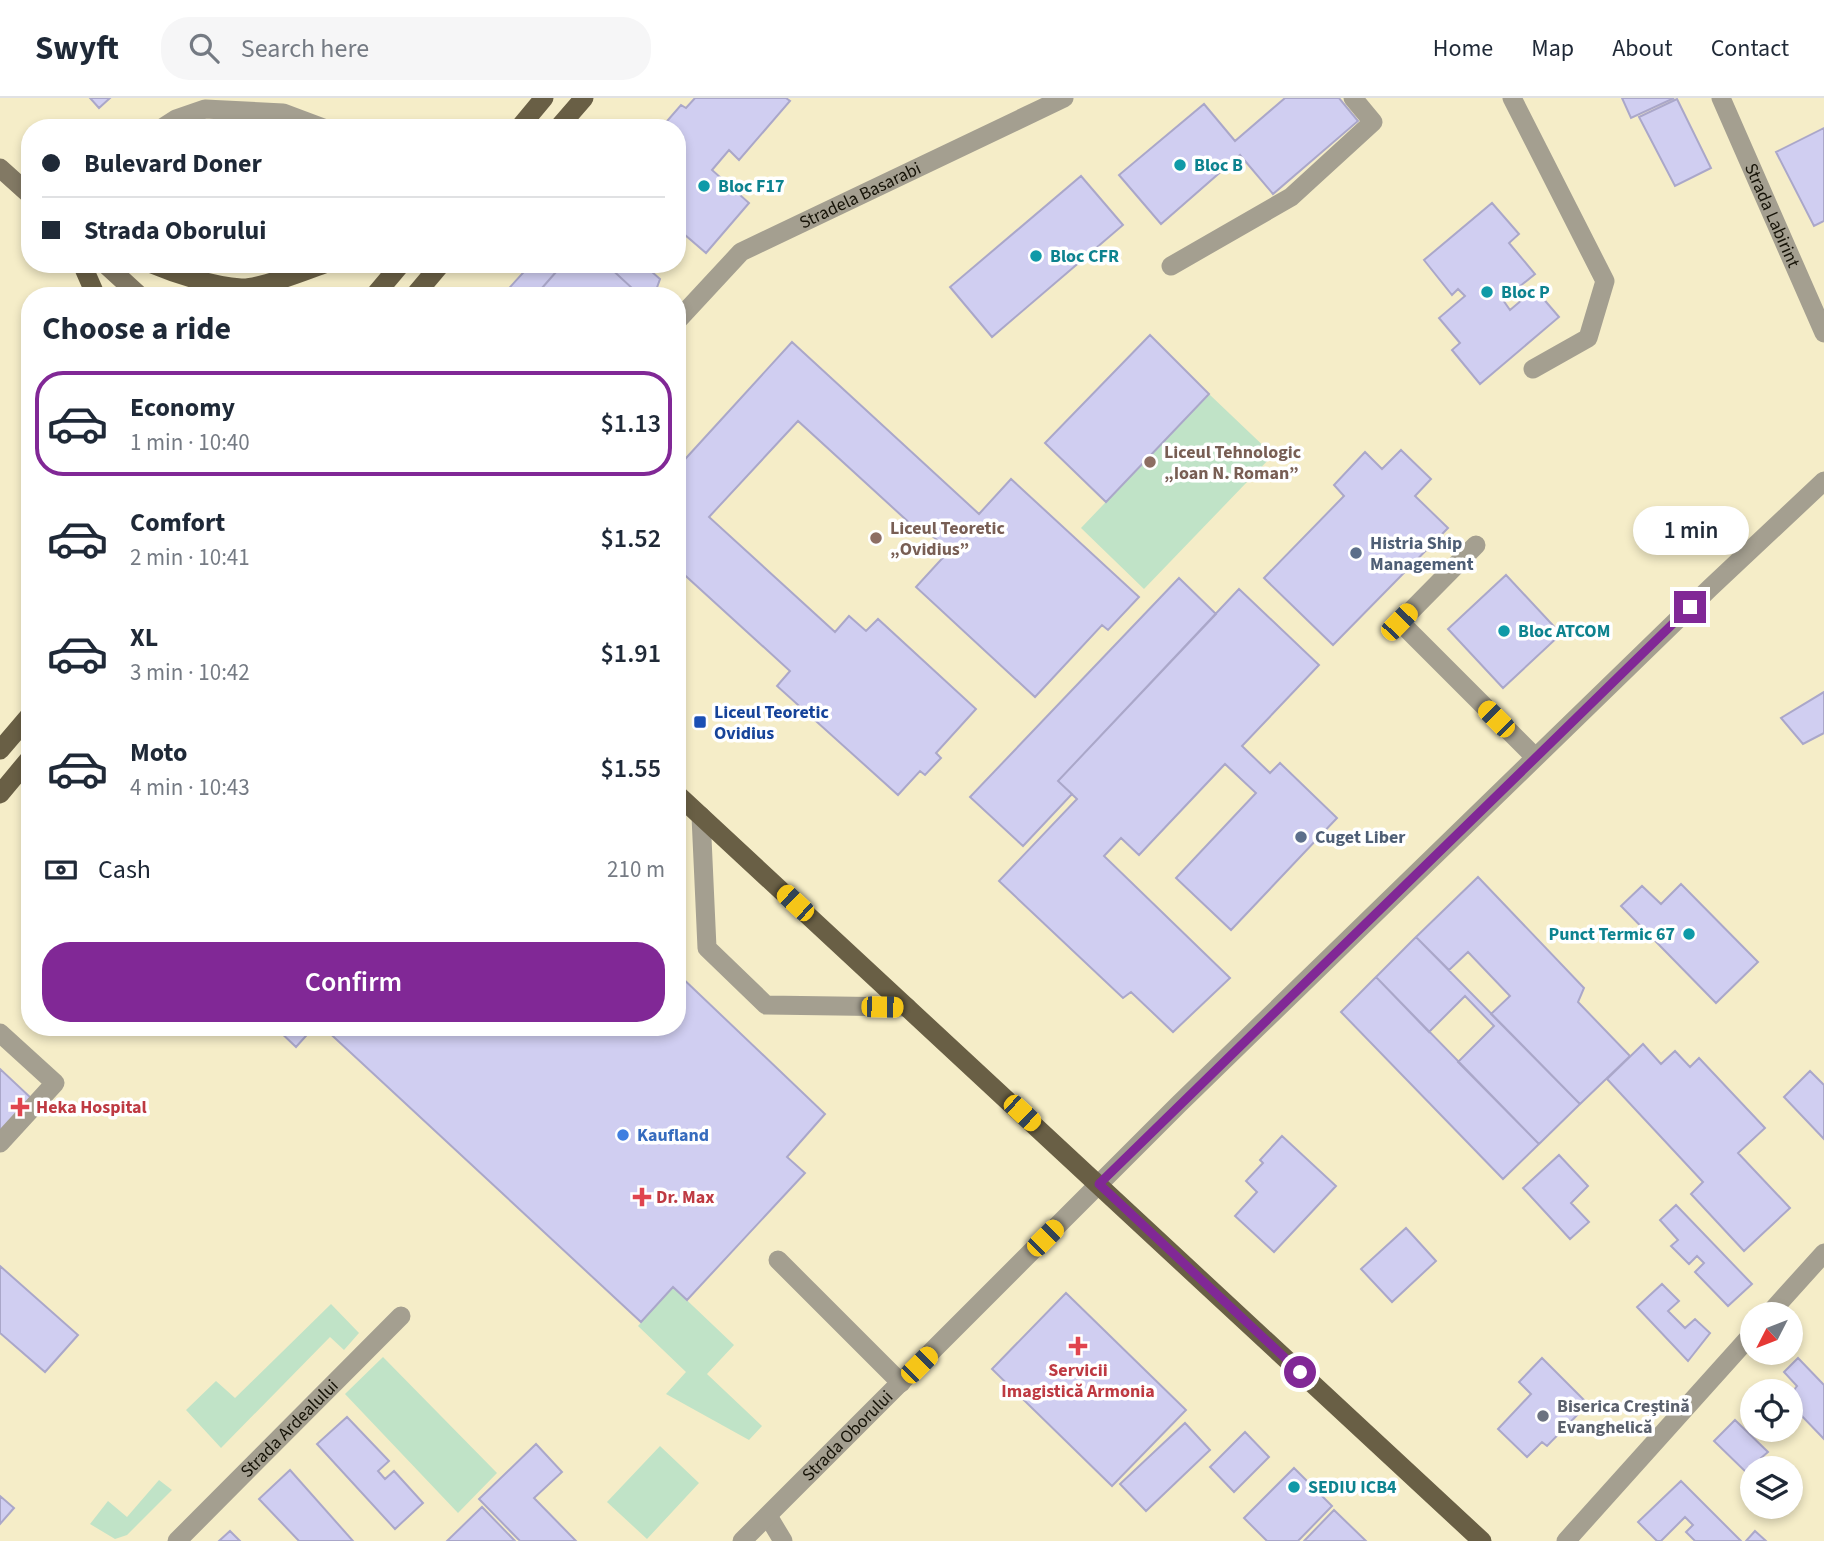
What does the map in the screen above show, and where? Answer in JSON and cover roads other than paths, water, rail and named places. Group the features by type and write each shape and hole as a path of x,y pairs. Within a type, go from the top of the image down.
{"main road":[{"path":"526,119 544,98"},
{"path":"566,119 584,98"},
{"path":"0,168 21,187"},
{"path":"115,273 129,287"},
{"path":"173,273 238,287"},
{"path":"247,287 300,273"},
{"path":"382,287 393,273"},
{"path":"423,287 434,273"},
{"path":"0,750 21,726"},
{"path":"0,794 21,769"},
{"path":"686,802 1482,1541"}],"street":[{"name":"Stradela Basarabi","path":"686,311 741,252 1064,98"},
{"path":"1171,265 1291,197 1373,122 1353,98"},
{"path":"1513,98 1605,281 1588,338 1533,369"},
{"name":"Strada Labirint","path":"1721,98 1824,333"},
{"path":"179,119 205,109 283,113 299,119"},
{"name":"Strada Oborului","path":"742,1541 1099,1184 1535,757 1824,481"},
{"path":"1476,545 1399,622 1535,757"},
{"path":"701,816 707,948 766,1005 908,1007"},
{"path":"0,1032 55,1083 0,1143"},
{"path":"1780,1302 1824,1253"},
{"path":"778,1260 901,1383"},
{"name":"Strada Ardealului","path":"177,1541 401,1316"},
{"path":"1566,1541 1740,1347"},
{"path":"768,1516 783,1541"}],"place":[{"name":"Bloc B","path":"1180,165"},
{"name":"Bloc F17","path":"704,186"},
{"name":"Bloc CFR","path":"1036,256"},
{"name":"Bloc P","path":"1487,292"},
{"name":"Liceul Tehnologic „Ioan N. Roman”","path":"1150,462"},
{"name":"Liceul Teoretic „Ovidius”","path":"876,538"},
{"name":"Histria Ship Management","path":"1356,553"},
{"name":"Bloc ATCOM","path":"1504,631"},
{"name":"Liceul Teoretic Ovidius","path":"700,722"},
{"name":"Cuget Liber","path":"1301,837"},
{"name":"Punct Termic 67","path":"1689,934"},
{"name":"Heka Hospital","path":"20,1107"},
{"name":"Kaufland","path":"623,1135"},
{"name":"Dr. Max","path":"642,1197"},
{"name":"Servicii Imagistică Armonia","path":"1078,1346"},
{"name":"Biserica Creștină Evanghelică","path":"1543,1416"},
{"name":"SEDIU ICB4","path":"1294,1487"}]}
